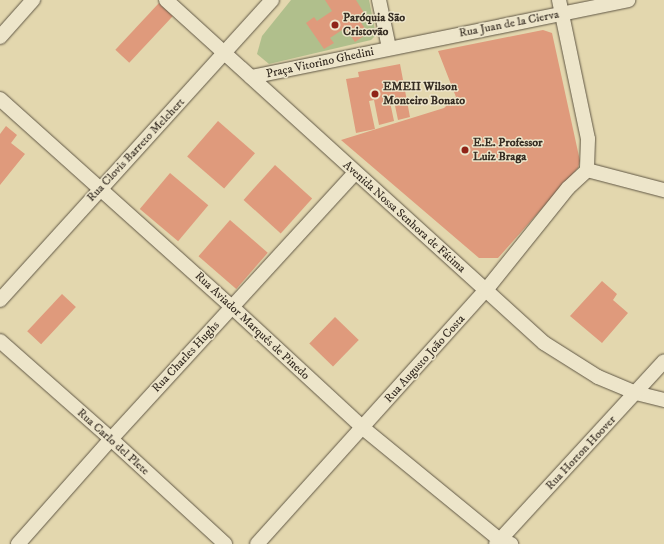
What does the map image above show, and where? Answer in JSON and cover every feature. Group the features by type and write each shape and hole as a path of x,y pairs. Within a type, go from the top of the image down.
{"street":[{"path":"0,37 33,0"},
{"name":"Avenida Nossa Senhora de Fátima","path":"166,0 544,343 598,377 636,393 664,400"},
{"name":"Rua Clovis Barreto Melchert","path":"0,300 99,189 226,54 272,0"},
{"path":"379,0 389,48"},
{"name":"Rua Juan de la Cierva","path":"389,48 560,7 628,0"},
{"path":"560,7 588,139 587,170 664,190"},
{"name":"Praça Vitorino Ghedini","path":"251,78 389,48"},
{"name":"Rua Aviador Marquês de Pinedo","path":"0,99 232,307 363,428 503,543"},
{"name":"Rua Augusto João Costa","path":"257,544 486,290 568,188 587,170"},
{"name":"Rua Charles Hughs","path":"18,544 111,439 355,173"},
{"name":"Rua Carlo del Plete","path":"0,341 111,439 225,544"},
{"name":"Rua Horton Hoover","path":"503,543 664,361"}],"green space":[{"path":"291,0 369,0 376,35 371,40 269,64 257,54 262,36"}],"building":[{"name":"Paróquia São Cristovão","path":"325,0 356,0 366,16 360,21 368,33 355,42 345,28 330,38 334,43 324,49 306,23 314,17 317,21 332,11"},
{"path":"159,3 173,16 129,63 115,50"},
{"name":"E.E. Professor Luiz Braga","path":"543,30 552,33 580,161 578,168 498,258 479,258 341,140 444,108 456,97 438,51"},
{"path":"400,64 410,117 398,120 394,101 390,102 394,121 379,125 374,100 369,101 375,129 356,133 346,79 359,77 358,72"},
{"path":"218,121 255,153 224,189 187,156"},
{"path":"6,126 17,135 11,143 25,154 0,185 0,134"},
{"path":"275,165 312,198 281,233 244,200"},
{"path":"170,173 208,205 178,241 140,209"},
{"path":"230,220 268,253 236,289 199,256"},
{"path":"602,281 617,294 613,300 628,313 602,343 570,316"},
{"path":"62,294 76,307 41,344 27,331"},
{"path":"335,317 359,340 333,367 309,344"}],"place":[{"name":"Paróquia São Cristovão","path":"335,25"},
{"name":"EMEII Wilson Monteiro Bonato","path":"375,94"},
{"name":"E.E. Professor Luiz Braga","path":"465,150"}]}
